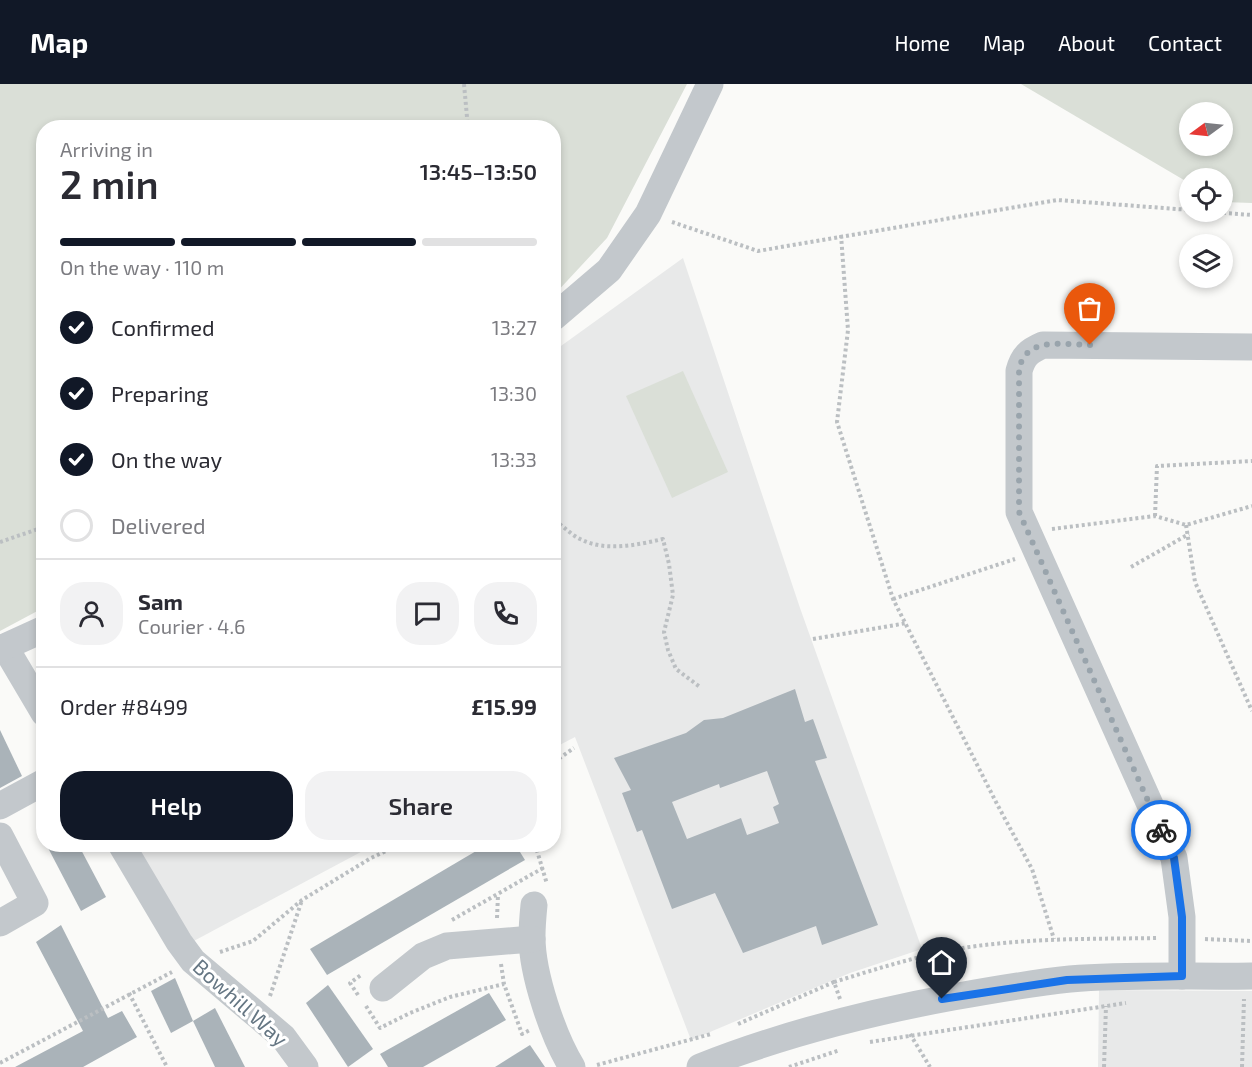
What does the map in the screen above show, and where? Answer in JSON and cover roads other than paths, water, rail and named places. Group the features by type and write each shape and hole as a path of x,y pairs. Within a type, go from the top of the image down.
{"street":[{"path":"561,312 609,270 648,214 710,84"},
{"path":"1182,976 1182,917 1174,858 1019,512 1019,371 1023,358 1032,349 1043,345 1252,347"},
{"path":"36,633 2,648 36,701"},
{"path":"0,806 36,786"},
{"path":"0,836 35,903 0,923"},
{"name":"Bowhill Way","path":"126,852 179,942 193,961 212,966 282,1037 302,1066"},
{"path":"534,904 532,939 538,978 551,1024 572,1067"},
{"path":"383,988 423,956 447,946 532,939"},
{"path":"700,1067 767,1041 895,1008 989,991 1067,980 1248,976"}]}
